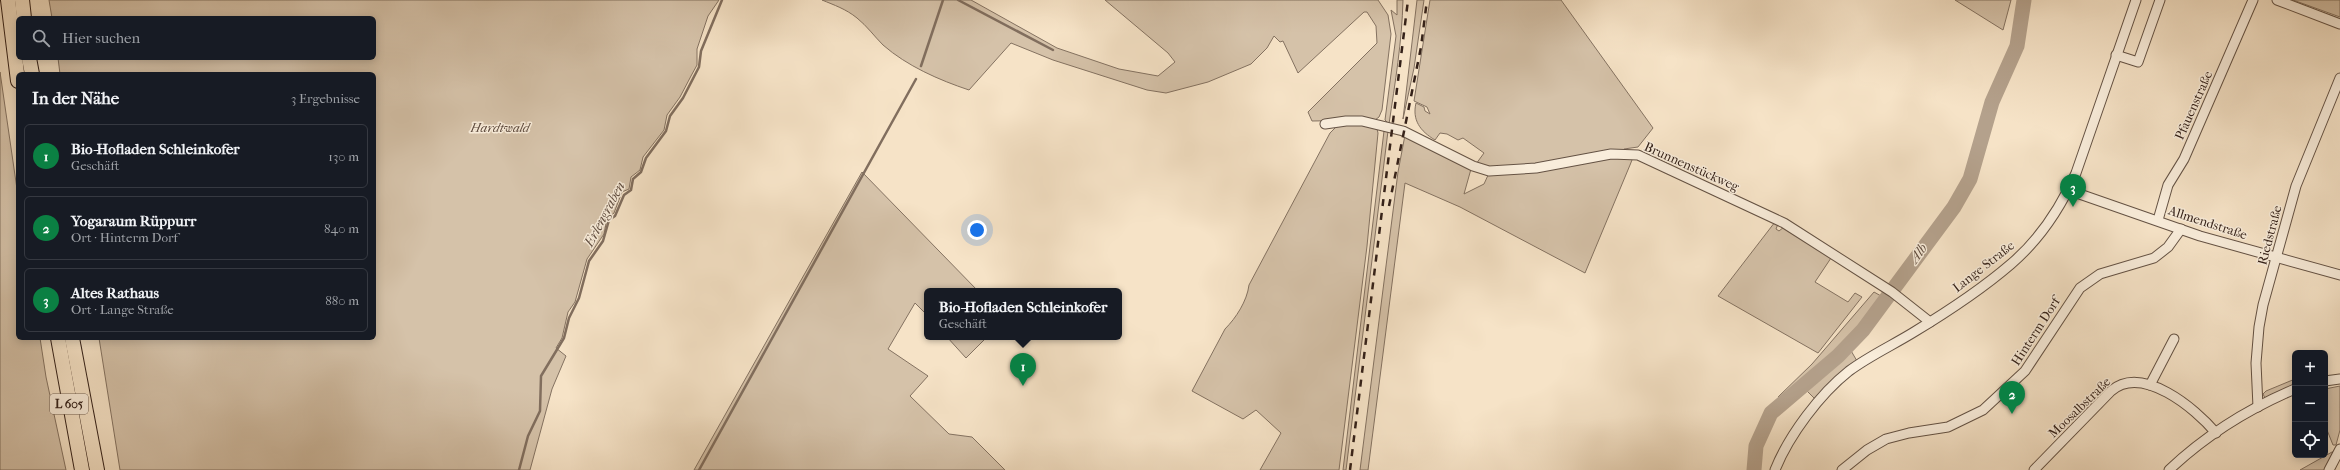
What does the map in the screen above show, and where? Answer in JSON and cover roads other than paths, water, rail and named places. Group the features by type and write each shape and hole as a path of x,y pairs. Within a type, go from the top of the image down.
{"highway":[{"path":"8,0 17,72"},
{"path":"22,0 24,16"},
{"path":"29,60 32,72"},
{"name":"L 605","path":"58,340 82,470"},
{"name":"L 605","path":"72,340 97,470"}],"street":[{"name":"Lange Straße","path":"1775,470 1784,448 1841,378 1874,355 1930,322 1990,280 2018,257 2042,230 2068,190 2088,143 2116,55 2136,0"},
{"path":"2116,55 2138,62 2160,0"},
{"name":"Pfauenstraße","path":"2158,220 2168,185 2184,159 2252,0"},
{"path":"2277,0 2340,24"},
{"name":"Riedstraße","path":"2258,406 2256,368 2259,327 2296,186 2340,78"},
{"name":"Brunnenstückweg","path":"1325,124 1357,121 1398,129 1417,136 1473,166 1489,171 1536,168 1611,154 1638,154 1774,218 1885,287 1930,322"},
{"name":"Allmendstraße","path":"2068,190 2181,229 2340,275"},
{"name":"Hinterm Dorf","path":"1842,470 1867,450 1886,439 1909,433 1948,427 1983,410 2025,371 2080,288 2100,274 2154,258 2168,247 2181,229"},
{"path":"2150,384 2174,339"},
{"path":"2328,381 2340,379"},
{"name":"Moosalbstraße","path":"2034,470 2115,388 2133,381 2150,384 2199,416 2216,433"},
{"path":"2169,470 2216,433 2258,406 2292,390"},
{"path":"2329,470 2340,449"}],"waterway":[{"name":"Erlengraben","path":"519,470 528,436 540,411 541,376 564,338 569,318 579,298 589,261 603,241 609,220 615,216 624,195 631,190 633,179 641,172 646,158 666,131 670,116 683,98 699,67 701,51 722,0"},
{"path":"921,66 943,0"},
{"path":"958,0 1053,50"},
{"name":"Alb","path":"1754,470 1756,446 1771,413 1838,356 1863,330 1954,207 1970,179 1992,102 2017,46 2024,0"},
{"path":"699,470 916,79"}],"railway":[{"path":"1350,470 1408,0"},
{"path":"1389,206 1421,47 1427,0"}],"place":[{"name":"Altes Rathaus","path":"2073,207"},
{"name":"Bio-Hofladen Schleinkofer","path":"1023,386"},
{"name":"Yogaraum Rüppurr","path":"2012,414"}],"park label":[{"name":"Hardtwald","path":"500,127"}]}
